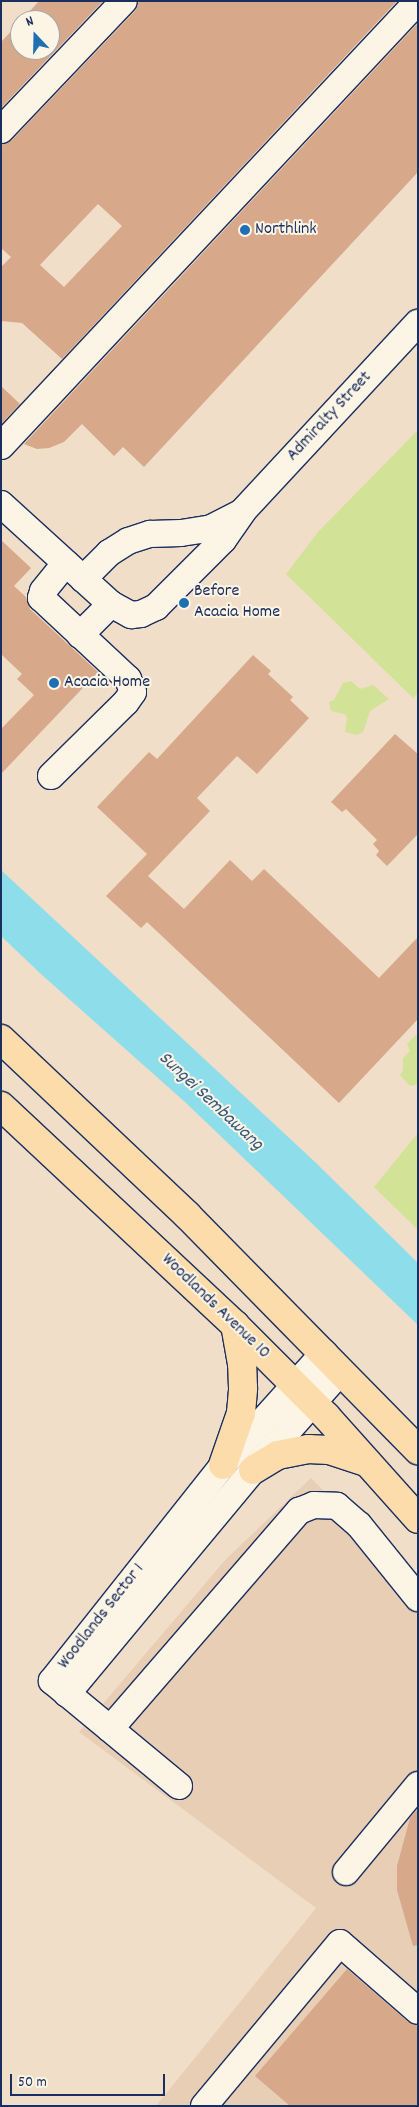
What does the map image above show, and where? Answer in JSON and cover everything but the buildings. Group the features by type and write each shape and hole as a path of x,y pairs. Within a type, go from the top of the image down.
{"main road":[{"path":"1,1039 187,1215 418,1450"},
{"name":"Woodlands Avenue 10","path":"1,1106 235,1325 368,1462 418,1519"},
{"path":"222,1465 241,1412 242,1364 235,1325"},
{"path":"253,1470 278,1455 308,1449 329,1450 368,1462"}],"street":[{"path":"1,130 124,1"},
{"path":"1,446 418,1"},
{"name":"Admiralty Street","path":"1,504 111,604 131,615 141,614 156,607 223,540 243,511 418,323"},
{"name":"Admiralty Street","path":"75,571 128,541 150,534 181,533 210,528 243,511"},
{"path":"51,776 126,702 133,692 128,679 41,598 43,590 75,571"},
{"path":"80,635 111,604"},
{"name":"Woodlands Sector 1","path":"303,1394 253,1470 67,1694 52,1681 222,1465 303,1394 333,1362"},
{"path":"110,1729 299,1511 314,1506 337,1506 359,1525 418,1598"},
{"path":"67,1694 179,1786"},
{"path":"346,1872 418,1785"},
{"path":"204,2106 340,1943 418,2011"}],"shaded area":[{"path":"311,1478 418,1585 418,2106 156,2106 316,1908 79,1732 226,1559"}],"green space":[{"path":"418,430 418,693 413,698 286,574 318,532"},
{"path":"351,681 360,689 373,685 389,699 370,711 363,732 356,735 345,732 347,717 344,714 331,711 329,702 334,700 343,683"},
{"path":"418,1033 418,1084 410,1086 400,1075 403,1070 403,1058 410,1051 407,1044"},
{"path":"418,1133 418,1230 374,1187"}],"water":[{"name":"Sungei Sembawang","path":"1,870 314,1161 418,1263 418,1325 185,1102 1,936"}],"place":[{"name":"Northlink","path":"245,230"},
{"name":"Before Acacia Home","path":"184,603"},
{"name":"Acacia Home","path":"54,683"}]}
